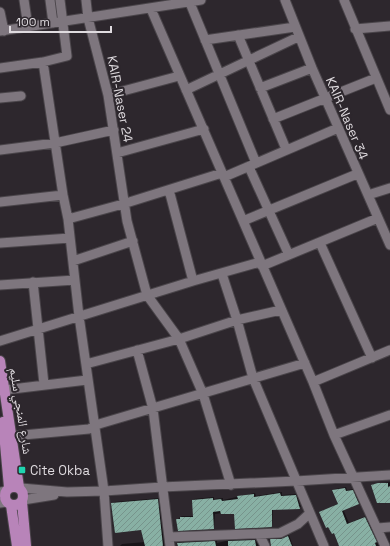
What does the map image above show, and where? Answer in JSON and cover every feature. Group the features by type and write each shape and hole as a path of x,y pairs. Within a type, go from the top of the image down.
{"main road":[{"name":"شارع المنجي سليم","path":"0,361 12,436 9,487"},
{"name":"شارع المنجي سليم","path":"0,400 9,487"},
{"path":"17,546 5,498 9,487 24,493 22,501 26,546"},
{"path":"6,503 19,504 22,501"}],"street":[{"path":"24,0 28,27"},
{"path":"50,0 53,23"},
{"path":"0,68 43,62 67,56 60,0"},
{"name":"KAIR-Naser 24","path":"86,0 88,18 108,95 126,215 146,295"},
{"path":"0,12 2,31 151,9 160,3 201,0"},
{"name":"KAIR-Naser 34","path":"285,0 298,37 357,174 390,245"},
{"path":"344,0 390,110"},
{"path":"188,2 219,75 269,210 289,255"},
{"path":"151,9 305,363 334,435 385,546"},
{"path":"355,29 390,26"},
{"path":"205,40 295,27"},
{"path":"238,35 286,149"},
{"path":"186,90 298,37"},
{"path":"43,62 68,219 87,380 104,491 108,546"},
{"path":"260,88 312,68"},
{"path":"108,95 179,76"},
{"path":"273,119 376,78"},
{"path":"0,98 21,96"},
{"path":"68,219 223,175 252,165 286,149 338,128"},
{"path":"117,153 204,129"},
{"path":"0,150 55,143 114,130"},
{"path":"243,221 357,174"},
{"path":"368,195 390,188"},
{"path":"169,190 193,280"},
{"path":"0,202 63,195"},
{"path":"0,341 193,280 261,264 289,255 378,218"},
{"path":"0,243 70,238"},
{"path":"73,261 133,241"},
{"path":"320,243 372,358"},
{"path":"222,274 238,320 253,378 324,546"},
{"path":"0,285 75,280"},
{"path":"32,282 44,384"},
{"path":"146,295 179,339 203,394 231,485"},
{"path":"86,364 179,339 238,320 281,310"},
{"path":"137,350 153,409 169,542 220,536 280,533 298,524 310,512"},
{"path":"313,382 390,350"},
{"path":"12,436 95,427 99,424 305,363"},
{"path":"4,390 87,380"},
{"path":"334,435 390,416"},
{"path":"9,487 67,492 104,491 162,486 231,485 390,475"},
{"path":"22,501 67,492"},
{"path":"378,528 390,528"},
{"path":"259,534 265,546"},
{"path":"220,536 221,546"}],"building":[{"path":"388,483 388,487 390,486 390,503 377,503 371,485"},
{"path":"345,488 346,491 353,490 359,504 342,511 347,524 365,517 377,542 375,543 376,546 339,546 334,533 332,534 328,527 326,528 319,512 338,504 332,490"},
{"path":"280,493 281,496 296,495 300,509 272,510 272,527 235,529 234,514 221,514 220,511 213,512 214,529 178,531 176,519 180,519 180,517 193,517 192,500 213,498 213,500 221,499 222,501 238,499 237,496 254,494 254,497"},
{"path":"158,499 163,546 145,546 141,530 115,533 111,503"},
{"path":"288,536 292,546 271,546 270,539 281,539"},
{"path":"255,540 256,546 228,546 228,541"},
{"path":"215,541 216,546 178,546 177,543"}],"place":[{"name":"Cite Okba","path":"22,470"}]}
